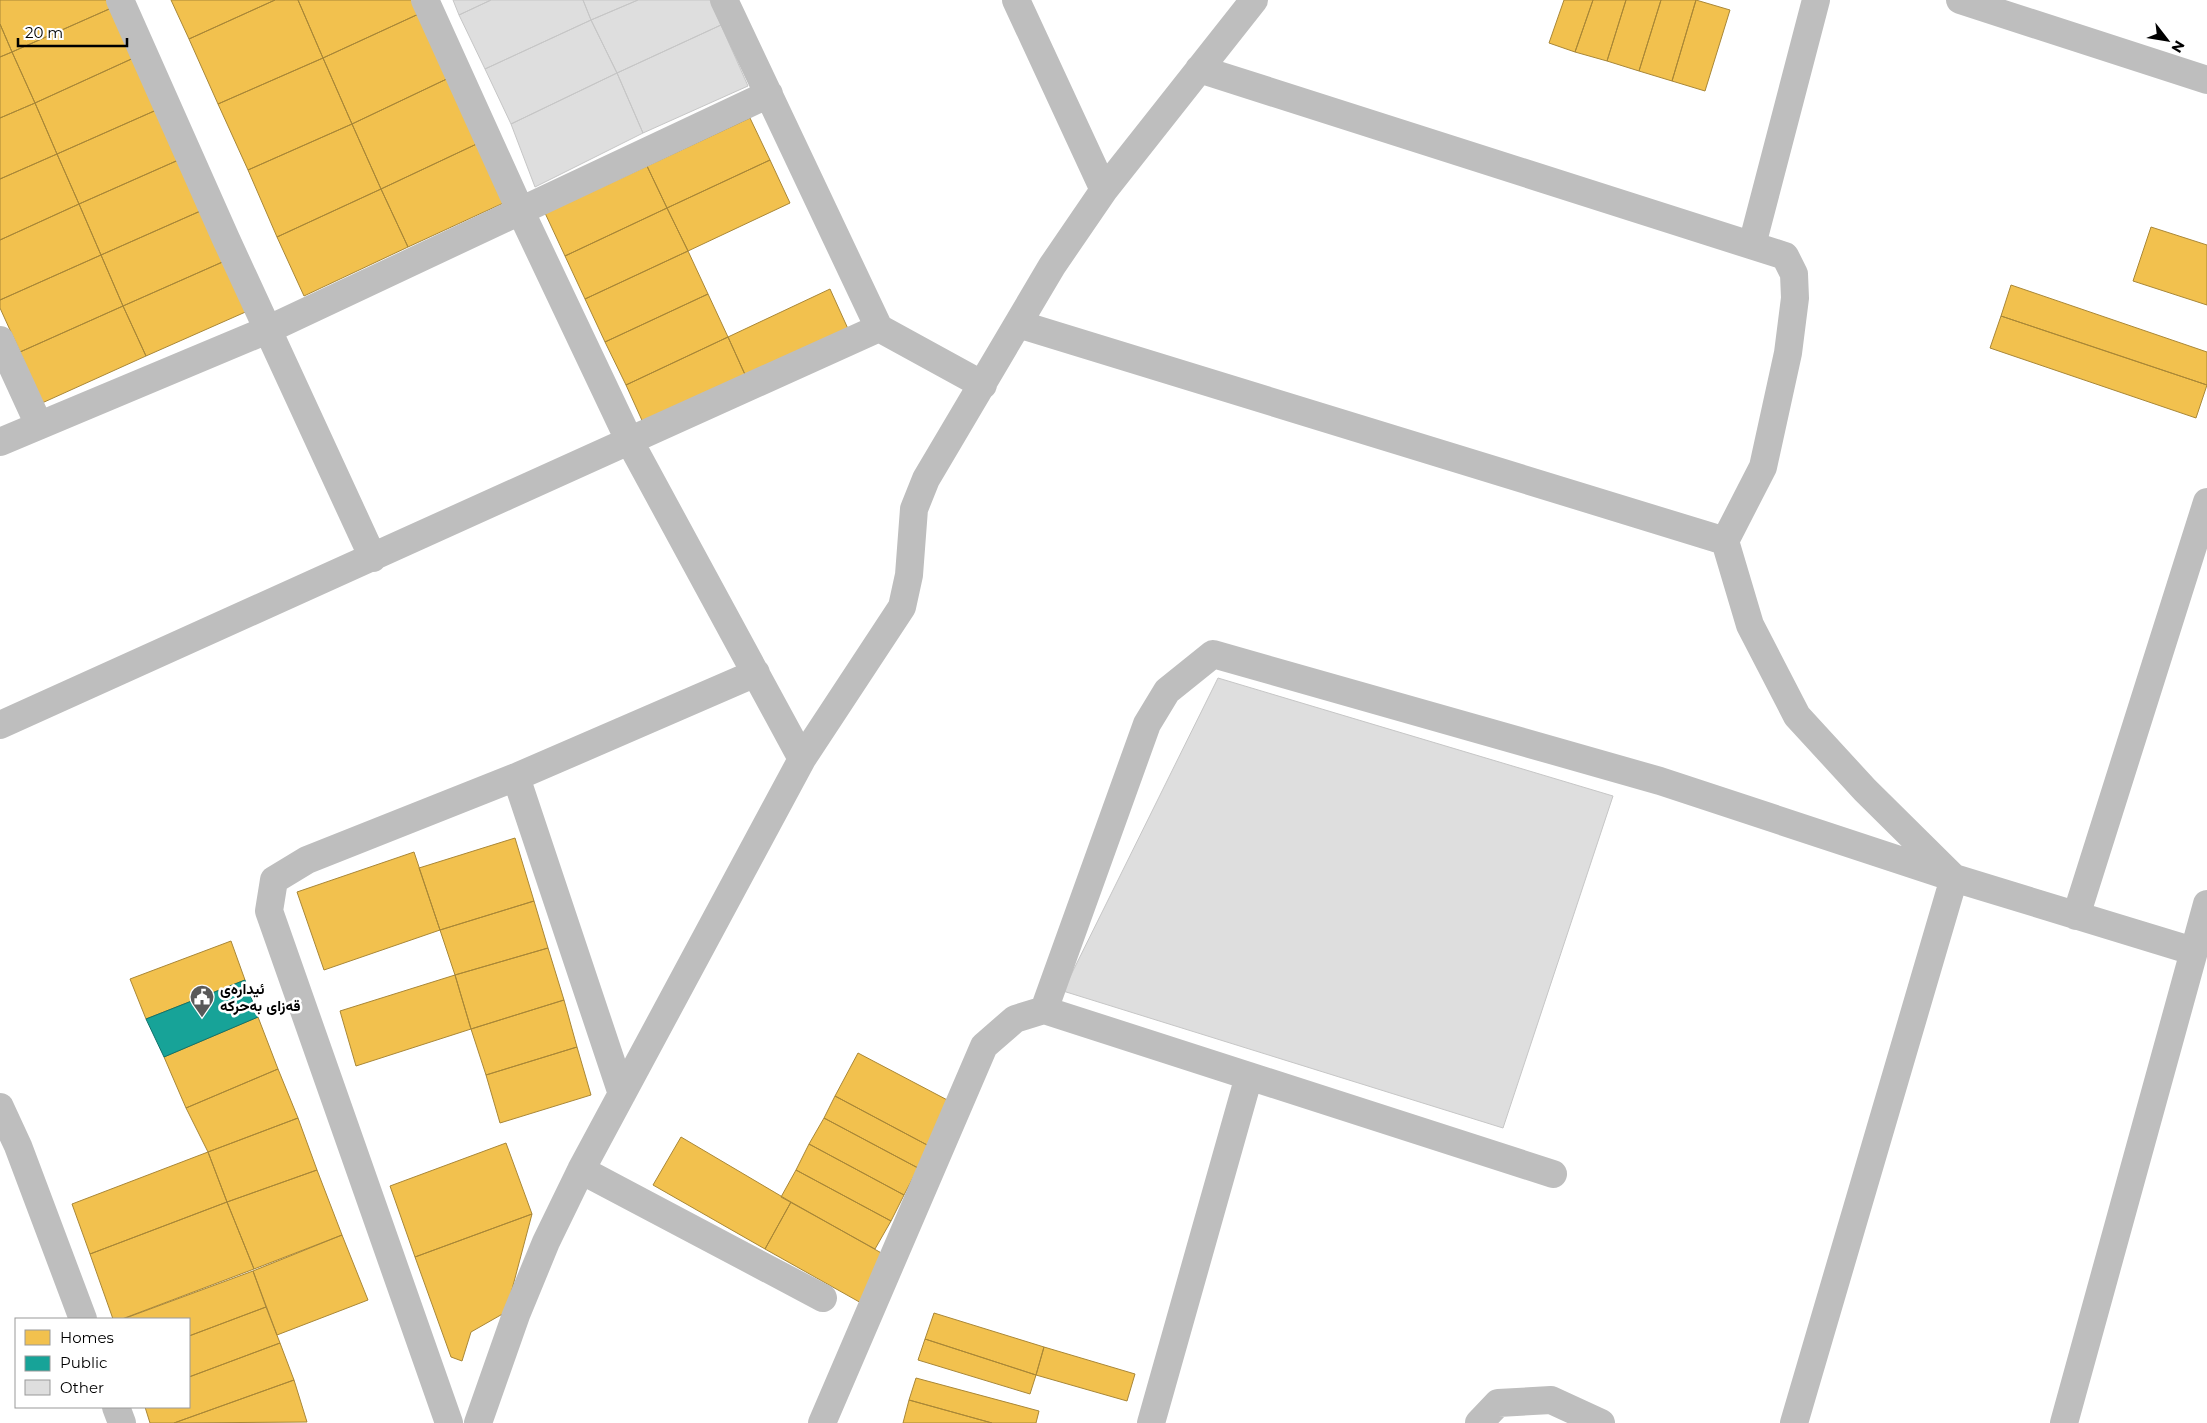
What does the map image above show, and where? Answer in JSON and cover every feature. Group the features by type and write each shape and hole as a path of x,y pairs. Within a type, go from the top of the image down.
{"street":[{"path":"120,0 267,330 373,558"},
{"path":"425,0 521,212 629,440 802,760"},
{"path":"724,0 879,328 983,385"},
{"path":"1016,0 1104,190"},
{"path":"478,1423 516,1315 546,1242 581,1170 802,760 902,607 907,591 912,525 919,494 1052,266 1104,190 1254,0"},
{"path":"1752,245 1816,0"},
{"path":"1960,0 2207,80"},
{"path":"1199,69 1785,256 1794,274 1795,298 1788,353 1763,467 1725,541 1750,625 1797,716 1865,790 1954,878"},
{"path":"0,442 267,330 769,94"},
{"path":"1018,324 1725,541"},
{"path":"0,725 879,328"},
{"path":"0,340 39,425"},
{"path":"2076,916 2207,502"},
{"path":"1044,1010 1147,724 1167,691 1213,654 1660,781 1954,878 2194,951"},
{"path":"449,1423 269,911 274,880 307,860 516,777 756,674"},
{"path":"516,777 622,1094"},
{"path":"1794,1423 1954,878"},
{"path":"2064,1423 2207,904"},
{"path":"822,1423 984,1046 1015,1020 1044,1010 1553,1174"},
{"path":"1152,1423 1248,1076"},
{"path":"0,1107 18,1146 83,1318"},
{"path":"581,1170 823,1298"},
{"path":"1479,1423 1498,1403 1551,1400 1601,1423"},
{"path":"116,1408 122,1423"}],"building: Homes":[{"path":"0,0 114,0 116,6 12,52 0,24"},
{"path":"171,0 275,0 189,39"},
{"path":"275,0 298,0 323,58 218,104 189,39"},
{"path":"298,0 418,0 423,12 323,58"},
{"path":"1564,0 1593,0 1575,52 1549,43"},
{"path":"1593,0 1626,0 1607,61 1575,52"},
{"path":"1626,0 1661,0 1639,71 1607,61"},
{"path":"1661,0 1696,0 1672,81 1639,71"},
{"path":"1696,0 1730,10 1705,91 1672,81"},
{"path":"116,6 138,56 35,103 12,52"},
{"path":"423,12 453,76 352,124 323,58"},
{"path":"0,24 12,52 0,57"},
{"path":"12,52 35,103 0,118 0,57"},
{"path":"138,56 161,108 57,154 35,103"},
{"path":"323,58 352,124 248,170 218,104"},
{"path":"453,76 483,141 381,189 352,124"},
{"path":"35,103 57,154 0,179 0,118"},
{"path":"161,108 183,158 79,204 57,154"},
{"path":"750,118 770,160 667,208 647,166"},
{"path":"352,124 381,189 277,237 248,170"},
{"path":"483,141 510,200 408,247 381,189"},
{"path":"57,154 79,204 0,240 0,179"},
{"path":"183,158 205,209 101,255 79,204"},
{"path":"770,160 790,203 688,251 667,208"},
{"path":"647,166 667,208 565,256 545,213"},
{"path":"381,189 408,247 304,296 277,237"},
{"path":"79,204 101,255 0,300 0,240"},
{"path":"667,208 688,251 585,299 565,256"},
{"path":"205,209 227,260 123,306 101,255"},
{"path":"2151,227 2207,245 2207,305 2133,281"},
{"path":"688,251 708,294 605,342 585,299"},
{"path":"101,255 123,306 20,352 0,308 0,300"},
{"path":"227,260 250,310 146,356 123,306"},
{"path":"2011,285 2207,352 2207,385 2001,316"},
{"path":"830,289 849,331 747,379 728,337"},
{"path":"708,294 728,337 626,385 605,342"},
{"path":"123,306 146,356 42,403 20,352"},
{"path":"2001,316 2207,385 2196,418 1990,348"},
{"path":"728,337 747,379 645,427 626,385"},
{"path":"515,838 534,901 440,930 419,868"},
{"path":"414,852 440,930 324,970 297,892"},
{"path":"534,901 548,948 455,975 440,930"},
{"path":"231,941 245,980 146,1019 130,979"},
{"path":"548,948 564,1000 471,1029 455,975"},
{"path":"455,975 471,1029 356,1066 340,1011"},
{"path":"564,1000 577,1047 486,1075 471,1029"},
{"path":"258,1017 278,1069 186,1108 164,1057"},
{"path":"577,1047 591,1095 500,1123 486,1075"},
{"path":"858,1053 953,1103 929,1146 835,1096"},
{"path":"278,1069 298,1118 208,1152 186,1108"},
{"path":"835,1096 929,1146 918,1168 824,1118"},
{"path":"298,1118 317,1170 227,1202 208,1152"},
{"path":"824,1118 918,1168 904,1195 809,1144"},
{"path":"681,1137 791,1202 765,1249 653,1185"},
{"path":"506,1143 532,1214 415,1257 390,1186"},
{"path":"809,1144 904,1195 891,1221 796,1170"},
{"path":"208,1152 227,1202 90,1254 72,1204"},
{"path":"317,1170 342,1235 254,1269 227,1202"},
{"path":"796,1170 891,1221 875,1249 781,1197"},
{"path":"227,1202 254,1269 125,1318 113,1318 90,1254"},
{"path":"791,1202 892,1259 863,1304 765,1249"},
{"path":"532,1214 506,1312 471,1332 462,1361 451,1357 415,1257"},
{"path":"342,1235 368,1300 277,1335 253,1271"},
{"path":"253,1271 266,1307 190,1336 190,1318 126,1318"},
{"path":"266,1307 280,1343 190,1377 190,1336"},
{"path":"934,1313 1044,1347 1036,1375 925,1339"},
{"path":"925,1339 1036,1375 1030,1394 918,1360"},
{"path":"280,1343 294,1380 174,1423 150,1423 145,1408 190,1408 190,1377"},
{"path":"1044,1347 1135,1374 1127,1401 1036,1375"},
{"path":"916,1378 1039,1411 1036,1423 992,1423 909,1400"},
{"path":"294,1380 307,1422 174,1423"},
{"path":"909,1400 992,1423 903,1423"}],"building: Public":[{"path":"1274,740 1435,892 1324,1010 1163,857"},
{"name":"ئیدارەی قەزای بەحرکە","path":"245,980 258,1017 164,1057 146,1019"}],"building: Other":[{"path":"453,0 491,0 459,15"},
{"path":"491,0 583,0 591,20 485,69 459,15"},
{"path":"583,0 638,0 591,20"},
{"path":"638,0 710,0 721,25 617,73 591,20"},
{"path":"591,20 617,73 511,124 485,69"},
{"path":"721,25 748,86 643,133 617,73"},
{"path":"617,73 643,133 535,187 511,124"},
{"path":"1218,678 1613,796 1503,1128 1063,991"}],"place":[{"name":"ئیدارەی قەزای بەحرکە","path":"202,1018"}]}
